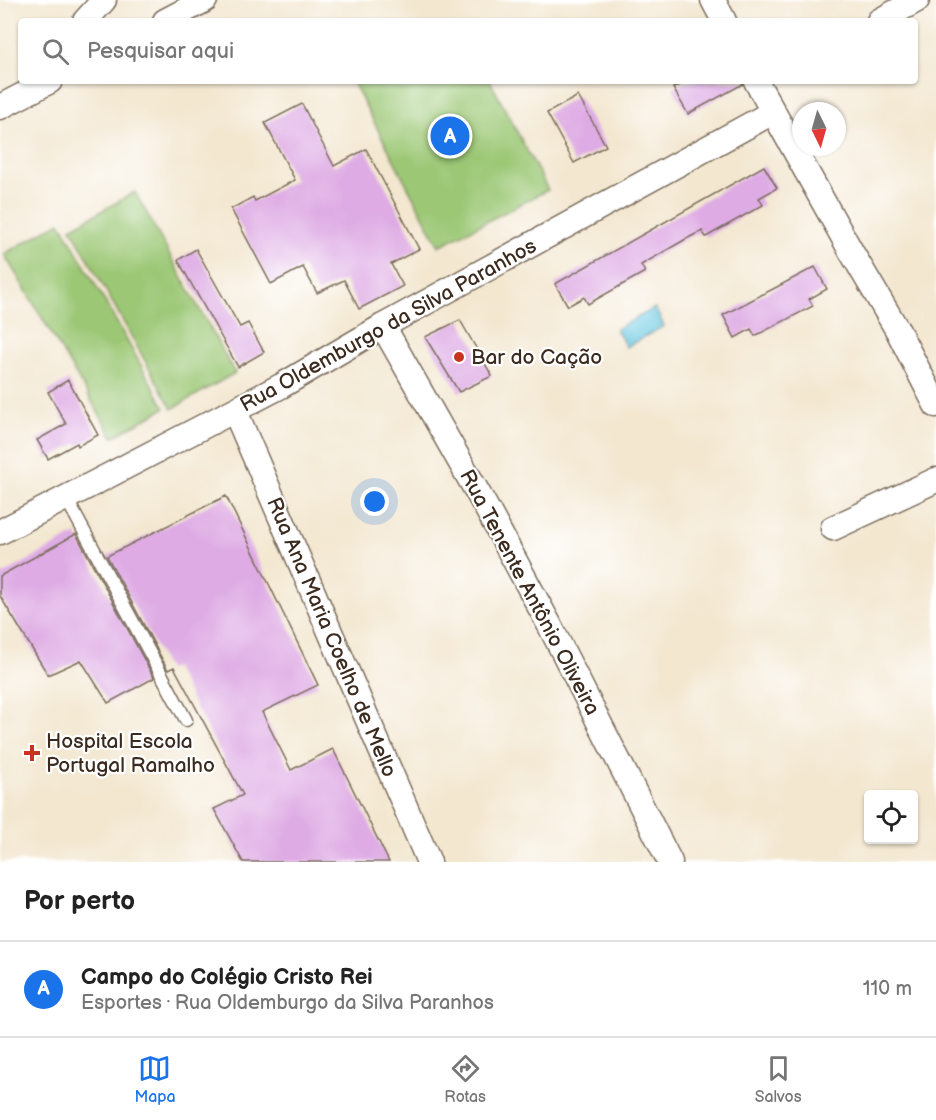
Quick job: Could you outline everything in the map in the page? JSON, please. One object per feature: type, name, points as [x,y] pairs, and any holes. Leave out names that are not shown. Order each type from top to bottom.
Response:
[{"type":"street","points":[[88,18],[104,0]]},
{"type":"street","points":[[171,18],[205,0]]},
{"type":"street","points":[[713,0],[722,18]]},
{"type":"street","points":[[884,18],[917,0]]},
{"type":"street","points":[[6,104],[27,84]]},
{"type":"street","points":[[6,104],[44,84]]},
{"type":"street","points":[[762,84],[773,112],[898,331],[936,405]]},
{"type":"street","name":"Rua Oldemburgo da Silva Paranhos","points":[[0,532],[281,387],[383,326],[773,112]]},
{"type":"street","name":"Rua Tenente Antônio Oliveira","points":[[383,326],[549,624],[670,862]]},
{"type":"street","name":"Rua Ana Maria Coelho de Mello","points":[[235,411],[429,862]]},
{"type":"street","points":[[833,528],[936,480]]},
{"type":"lane","points":[[66,498],[186,720]]},
{"type":"green space","points":[[354,84],[492,84],[548,190],[439,246]]},
{"type":"green space","points":[[135,192],[235,373],[172,409],[71,228]]},
{"type":"green space","points":[[60,222],[165,408],[113,437],[4,254]]},
{"type":"water","points":[[655,308],[664,326],[626,347],[616,329]]},
{"type":"building","points":[[682,84],[743,84],[688,114],[673,88]]},
{"type":"building","points":[[578,96],[606,146],[574,163],[547,113]]},
{"type":"building","points":[[302,104],[334,166],[366,149],[419,249],[391,264],[403,286],[359,309],[344,280],[317,293],[303,267],[271,284],[231,209],[253,197],[255,201],[295,180],[265,123]]},
{"type":"building","points":[[764,166],[777,188],[759,198],[763,205],[706,237],[702,231],[686,239],[641,265],[645,272],[588,304],[584,297],[568,306],[555,284]]},
{"type":"building","points":[[196,249],[240,327],[248,323],[264,352],[238,367],[178,260]]},
{"type":"building","points":[[815,267],[827,289],[809,299],[813,306],[755,336],[751,329],[735,338],[723,315]]},
{"type":"building","name":"Bar do Cação","points":[[460,320],[492,376],[459,392],[425,337]]},
{"type":"building","points":[[68,380],[98,435],[78,446],[77,443],[48,459],[37,440],[66,424],[48,392]]},
{"type":"building","points":[[226,496],[318,685],[262,712],[291,770],[333,749],[389,862],[243,862],[214,809],[243,795],[174,667],[168,670],[107,556]]},
{"type":"building","points":[[76,534],[154,678],[108,703],[81,660],[48,675],[0,596],[0,576]]},
{"type":"place","name":"Campo do Colégio Cristo Rei","points":[[450,136]]},
{"type":"place","name":"Bar do Cação","points":[[459,357]]},
{"type":"place","name":"Hospital Escola Portugal Ramalho","points":[[32,753]]}]
